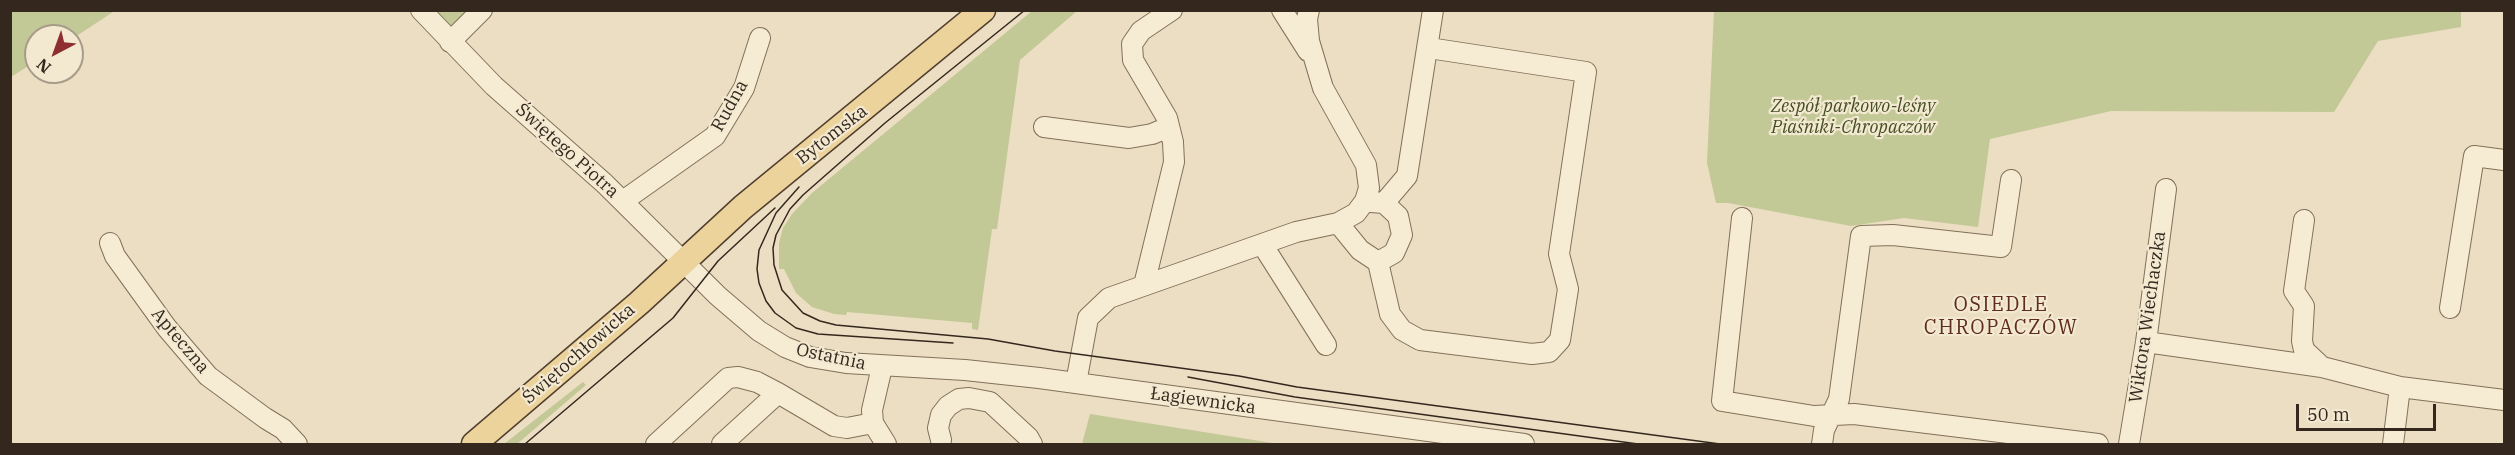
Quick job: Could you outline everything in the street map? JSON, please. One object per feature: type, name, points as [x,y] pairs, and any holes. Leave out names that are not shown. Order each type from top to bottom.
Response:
[{"type":"main road","name":"Bytomska","points":[[682,262],[765,188],[983,10]]},
{"type":"main road","name":"Świętochłowicka","points":[[474,444],[552,379],[682,262]]},
{"type":"street","name":"Świętego Piotra","points":[[421,10],[494,86],[623,201],[682,262]]},
{"type":"street","points":[[450,42],[482,10]]},
{"type":"street","points":[[1144,285],[1174,162],[1173,142],[1167,118],[1133,60],[1132,44],[1141,31],[1173,10]]},
{"type":"street","points":[[1282,10],[1312,59],[1323,88],[1366,165],[1369,188],[1374,202],[1398,216],[1402,235],[1394,253],[1378,262]]},
{"type":"street","points":[[1309,10],[1306,19],[1312,59]]},
{"type":"street","points":[[1076,383],[1088,318],[1109,298],[1262,244],[1321,225],[1338,223],[1374,202],[1407,176],[1429,48],[1433,10]]},
{"type":"street","name":"Rudna","points":[[623,201],[715,136],[744,88],[760,38]]},
{"type":"street","points":[[1338,223],[1360,250],[1378,262],[1390,314],[1402,330],[1420,340],[1532,354],[1549,352],[1560,340],[1568,289],[1559,254],[1586,72],[1429,48]]},
{"type":"street","points":[[1044,127],[1129,138],[1152,134],[1169,127]]},
{"type":"street","points":[[2450,308],[2474,156],[2505,160]]},
{"type":"street","points":[[1822,444],[1824,430],[1839,399],[1861,236],[1893,235],[2001,247],[2011,180]]},
{"type":"street","name":"Wiktora Wiechaczka","points":[[2129,444],[2146,342],[2166,189]]},
{"type":"street","points":[[1742,218],[1722,401],[1814,417],[1854,414],[2098,444]]},
{"type":"street","points":[[2304,219],[2294,291],[2304,306],[2302,341],[2304,350],[2322,367]]},
{"type":"street","name":"Apteczna","points":[[110,243],[115,256],[166,328],[208,376],[283,429],[297,444]]},
{"type":"street","points":[[1262,244],[1326,345]]},
{"type":"street","name":"Ostatnia","points":[[682,262],[738,314],[785,347],[810,357],[882,367],[873,402],[873,423]]},
{"type":"street","points":[[2146,342],[2322,367],[2400,387],[2505,400]]},
{"type":"street","name":"Łagiewnicka","points":[[882,367],[965,370],[1076,383],[1524,444]]},
{"type":"street","points":[[656,444],[728,378],[738,377],[757,382],[834,426],[847,428],[873,423],[886,444]]},
{"type":"street","points":[[2393,444],[2400,387]]},
{"type":"street","points":[[722,444],[778,393]]},
{"type":"street","points":[[941,443],[938,428],[941,415],[948,406],[959,399],[969,398],[990,402],[1028,437],[1032,444]]},
{"type":"green space","points":[[116,10],[84,31],[84,24],[24,24],[24,69],[11,77],[11,11]]},
{"type":"green space","name":"Zespół parkowo-leśny Piaśniki-Chropaczów","points":[[2461,10],[2461,27],[2378,41],[2334,112],[2111,111],[1990,139],[1978,227],[1904,218],[1851,226],[1728,203],[1716,203],[1707,163],[1714,11]]},
{"type":"green space","points":[[421,11],[485,11],[450,42]]},
{"type":"green space","points":[[1032,11],[1077,11],[1020,60],[997,229],[992,229],[978,330],[972,329],[972,323],[847,312],[846,315],[834,314],[812,307],[796,293],[784,269],[779,269],[779,243],[783,228],[792,214],[812,193]]},
{"type":"green space","points":[[583,382],[586,385],[517,444],[504,444]]},
{"type":"green space","points":[[1090,414],[1279,444],[1082,444]]},
{"type":"tram line","points":[[1025,10],[885,123],[790,209],[776,235],[773,248],[774,265],[782,290],[803,313],[836,325],[988,339],[1055,351],[1239,376],[1297,387],[1720,444]]},
{"type":"tram line","points":[[799,187],[776,213],[759,250],[757,269],[759,283],[766,301],[775,313],[796,328],[818,334],[953,343]]},
{"type":"tram line","points":[[525,444],[673,318],[718,261],[775,208]]},
{"type":"tram line","points":[[1188,377],[1295,397],[1638,444]]},
{"type":"district","name":"OSIEDLE CHROPACZÓW","points":[[2001,316]]}]
